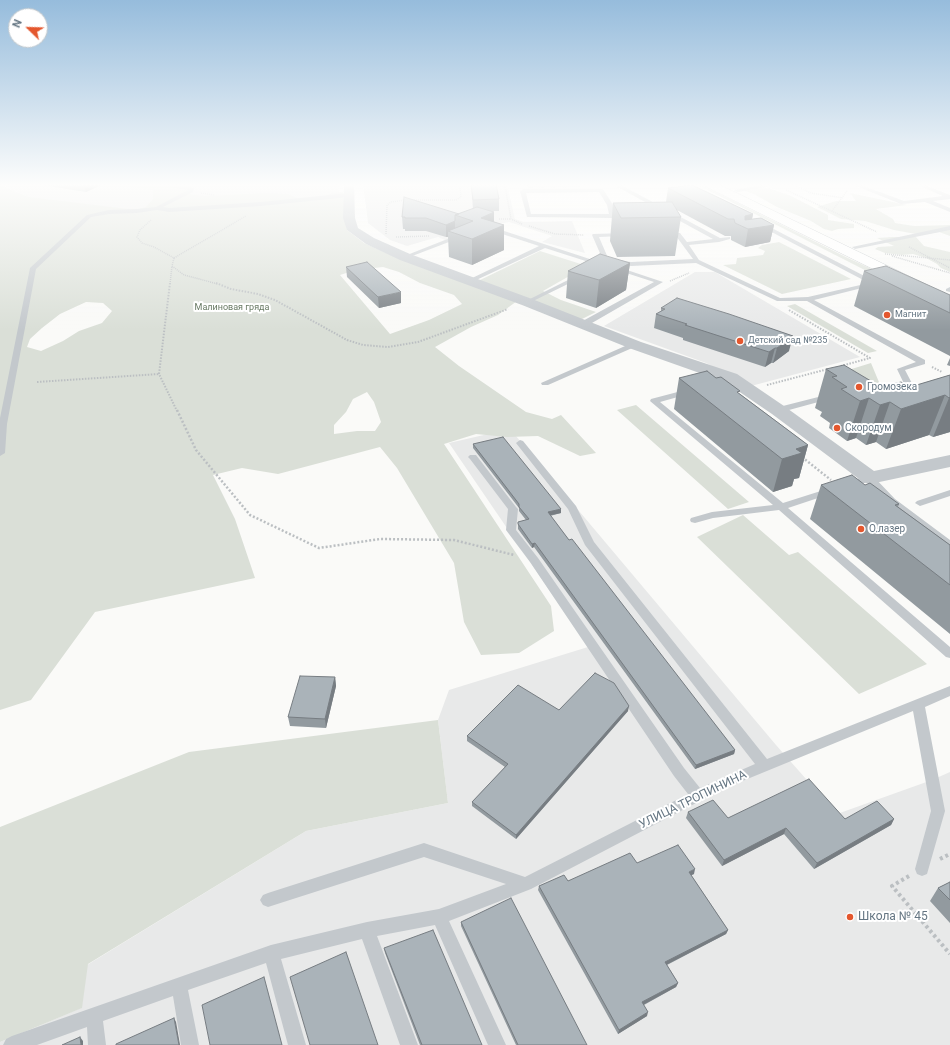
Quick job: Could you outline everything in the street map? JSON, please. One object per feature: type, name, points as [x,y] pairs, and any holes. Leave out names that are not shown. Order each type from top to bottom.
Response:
[{"type":"main road","points":[[816,233],[949,293]]},
{"type":"main road","points":[[826,233],[949,293]]},
{"type":"street","points":[[357,233],[370,241],[405,258],[527,302],[635,345],[731,378],[778,410],[870,478],[950,461]]},
{"type":"lane","points":[[0,453],[2,424],[33,268],[71,233]]},
{"type":"lane","points":[[405,258],[467,233]]},
{"type":"lane","points":[[504,233],[660,282]]},
{"type":"lane","points":[[706,233],[719,240]]},
{"type":"lane","points":[[635,234],[595,235],[605,259],[631,264],[697,262],[779,300],[808,299],[877,285],[777,233]]},
{"type":"lane","points":[[855,247],[926,233]]},
{"type":"lane","points":[[656,234],[678,234],[697,262]]},
{"type":"lane","points":[[685,244],[728,238]]},
{"type":"lane","points":[[470,281],[544,246]]},
{"type":"lane","points":[[631,264],[632,273]]},
{"type":"lane","points":[[527,302],[572,280]]},
{"type":"lane","points":[[582,325],[660,282]]},
{"type":"lane","points":[[808,299],[922,362],[901,369],[913,393],[898,397]]},
{"type":"lane","points":[[545,383],[635,345]]},
{"type":"lane","points":[[716,382],[731,378]]},
{"type":"lane","points":[[702,387],[654,401],[781,507],[950,654]]},
{"type":"lane","points":[[778,410],[830,396],[836,400]]},
{"type":"lane","points":[[520,443],[573,508],[589,543],[765,766]]},
{"type":"lane","points":[[473,457],[513,509],[511,530],[534,560],[679,772],[698,796]]},
{"type":"lane","points":[[695,520],[712,515],[781,507],[870,478],[892,501],[950,545]]},
{"type":"lane","points":[[920,503],[950,493]]},
{"type":"lane","name":"УЛИЦА ТРОПИНИНА","points":[[12,1045],[271,953],[367,930],[439,917],[526,884],[718,785],[950,691]]},
{"type":"lane","points":[[918,704],[938,812],[922,869]]},
{"type":"lane","points":[[268,900],[424,850],[526,884]]},
{"type":"lane","points":[[439,917],[497,1045]]},
{"type":"lane","points":[[367,930],[409,1045]]},
{"type":"lane","points":[[271,953],[297,1045]]},
{"type":"lane","points":[[178,985],[190,1045]]},
{"type":"lane","points":[[94,1016],[97,1045]]},
{"type":"path","points":[[139,233],[137,237],[142,244],[154,247],[174,258]]},
{"type":"path","points":[[217,233],[174,258],[159,374],[196,450],[250,515],[319,548],[380,538],[454,540],[534,560]]},
{"type":"path","points":[[547,233],[595,235]]},
{"type":"path","points":[[880,233],[950,268]]},
{"type":"path","points":[[395,237],[404,238],[432,236]]},
{"type":"path","points":[[950,260],[884,254],[950,273]]},
{"type":"path","points":[[172,266],[184,275],[216,283],[231,289],[258,294],[275,300],[347,340],[363,345],[388,347],[418,342],[527,302]]},
{"type":"path","points":[[660,282],[677,279],[692,272],[717,271]]},
{"type":"path","points":[[786,308],[870,358],[840,366]]},
{"type":"path","points":[[764,386],[832,368]]},
{"type":"path","points":[[37,382],[159,374]]},
{"type":"path","points":[[796,453],[840,487]]},
{"type":"path","points":[[950,854],[892,886],[950,954]]},
{"type":"shaded area","points":[[381,233],[463,233],[445,240],[438,237],[407,246],[390,240]]},
{"type":"shaded area","points":[[542,233],[577,233],[585,253],[542,242],[552,236]]},
{"type":"shaded area","name":"Детский сад №235","points":[[695,272],[715,272],[860,357],[751,386],[706,363],[604,326]]},
{"type":"shaded area","points":[[510,429],[776,745],[837,814],[932,780],[950,772],[950,1045],[0,1045],[0,1042],[81,1008],[87,965],[306,831],[448,803],[438,720],[449,690],[588,647],[449,443]]},
{"type":"green space","name":"Малиновая гряда","points":[[0,233],[351,233],[364,243],[397,258],[517,301],[498,315],[471,327],[435,347],[459,366],[526,412],[552,419],[561,415],[596,453],[580,456],[538,436],[507,437],[476,434],[444,444],[551,606],[554,631],[519,653],[481,655],[464,622],[454,563],[397,468],[380,447],[278,474],[242,468],[213,475],[235,519],[255,578],[95,612],[31,700],[0,710]],"holes":[[[383,267],[399,272],[420,283],[454,295],[462,304],[429,320],[390,334],[340,275],[356,270]],[[86,302],[103,303],[112,311],[102,323],[79,331],[63,341],[41,351],[27,347],[30,339],[60,314]],[[367,392],[374,402],[381,422],[375,431],[357,431],[334,434],[334,425],[346,412],[353,399]]]},
{"type":"green space","points":[[792,233],[798,233],[917,290],[902,289]]},
{"type":"green space","points":[[909,233],[934,233],[921,235]]},
{"type":"green space","points":[[941,233],[950,233],[950,236]]},
{"type":"green space","points":[[916,237],[924,246],[950,252],[950,272],[926,258],[913,254],[902,255],[885,253],[875,249],[878,247],[894,246],[877,238]]},
{"type":"green space","points":[[779,242],[851,279],[782,294],[723,265],[736,264],[737,258],[763,255],[765,251],[758,248],[762,245]]},
{"type":"green space","points":[[540,251],[587,266],[543,291],[561,300],[596,312],[580,320],[478,281]]},
{"type":"green space","points":[[795,304],[877,351],[868,353],[787,306]]},
{"type":"green space","points":[[871,363],[881,387],[861,395],[829,376]]},
{"type":"green space","points":[[636,405],[749,502],[728,509],[617,410]]},
{"type":"green space","points":[[743,515],[789,555],[798,552],[927,664],[859,694],[697,537]]},
{"type":"green space","points":[[438,720],[448,803],[306,831],[88,964],[82,1008],[0,1042],[0,827],[189,752]]},
{"type":"building","points":[[453,233],[486,233],[472,239]]},
{"type":"building","points":[[600,254],[630,263],[599,280],[568,271]]},
{"type":"building","points":[[367,262],[401,292],[378,297],[346,267]]},
{"type":"building","points":[[886,266],[950,295],[950,313],[864,271]]},
{"type":"building","points":[[677,298],[793,336],[769,352],[656,314],[665,309],[661,308]]},
{"type":"building","points":[[844,365],[881,387],[901,382],[910,387],[950,375],[950,397],[949,398],[945,395],[901,409],[890,402],[880,405],[869,398],[860,401],[841,389],[847,387],[832,377],[837,376],[826,369]]},
{"type":"building","points":[[707,371],[716,378],[721,377],[740,391],[737,392],[808,445],[796,449],[802,453],[782,459],[679,378]]},
{"type":"building","points":[[503,437],[561,509],[548,512],[569,540],[572,539],[735,750],[696,765],[535,543],[532,544],[518,524],[518,522],[529,519],[473,444]]},
{"type":"building","points":[[852,475],[865,485],[870,483],[899,504],[895,505],[950,545],[950,585],[821,485]]},
{"type":"building","points":[[595,673],[614,683],[629,706],[516,835],[472,802],[508,764],[467,736],[518,685],[559,710]]},
{"type":"building","points":[[300,676],[335,677],[325,719],[288,717]]},
{"type":"building","points":[[809,779],[845,819],[877,801],[894,819],[817,863],[786,828],[724,860],[688,812],[713,800],[728,818]]},
{"type":"building","points":[[678,845],[695,869],[689,872],[728,930],[665,962],[678,983],[642,1002],[648,1012],[619,1030],[539,886],[564,875],[568,881],[630,853],[637,863]]},
{"type":"building","points":[[950,882],[950,900],[938,888]]},
{"type":"building","points":[[511,898],[587,1045],[518,1045],[461,922]]},
{"type":"building","points":[[433,930],[482,1045],[422,1045],[384,948]]},
{"type":"building","points":[[346,952],[378,1045],[310,1045],[290,977]]},
{"type":"building","points":[[264,977],[282,1045],[210,1045],[202,1005]]},
{"type":"building","points":[[174,1018],[179,1045],[116,1045],[116,1044]]},
{"type":"building","points":[[80,1037],[81,1045],[62,1045]]},
{"type":"place","name":"Магнит","points":[[887,315]]},
{"type":"place","name":"Детский сад №235","points":[[740,341]]},
{"type":"place","name":"Громозека","points":[[859,387]]},
{"type":"place","name":"Скородум","points":[[837,428]]},
{"type":"place","name":"О.лазер","points":[[861,529]]},
{"type":"place","name":"Школа № 45","points":[[850,917]]}]
